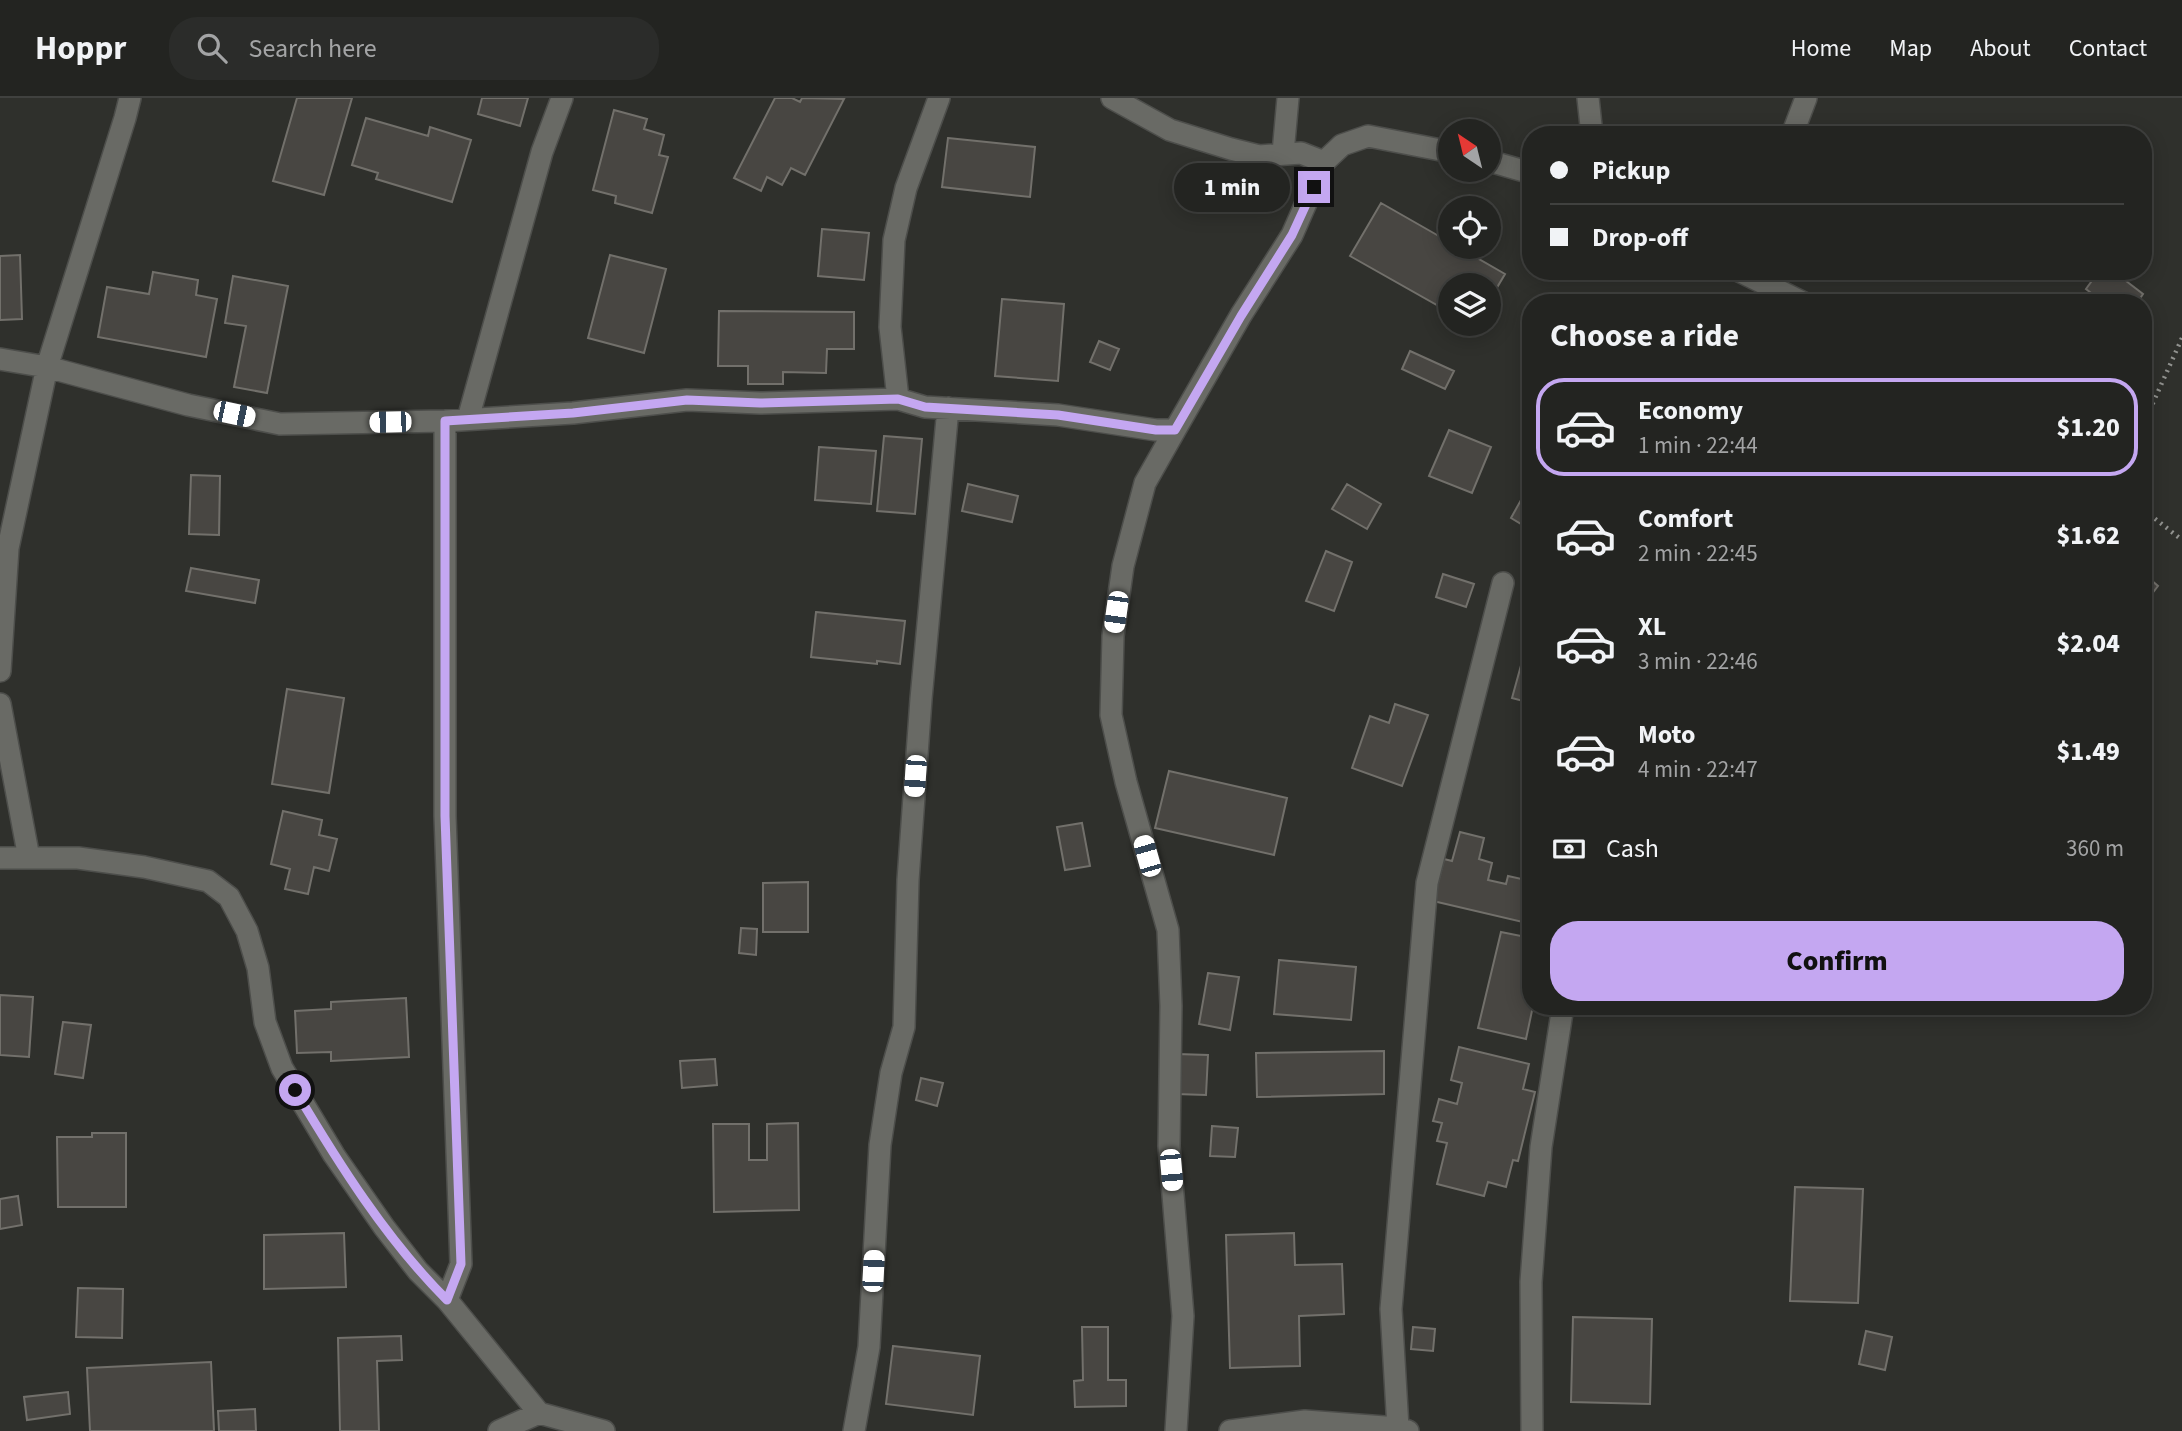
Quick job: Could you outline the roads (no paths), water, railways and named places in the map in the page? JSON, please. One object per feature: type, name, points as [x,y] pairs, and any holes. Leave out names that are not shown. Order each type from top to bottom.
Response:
[{"type":"street","points":[[0,671],[8,548],[47,367],[130,98]]},
{"type":"street","points":[[468,419],[542,152],[562,98]]},
{"type":"street","points":[[898,399],[890,327],[894,240],[906,188],[940,98]]},
{"type":"street","points":[[1112,98],[1170,130],[1231,149],[1259,156],[1301,153],[1324,162]]},
{"type":"street","points":[[1283,153],[1288,98]]},
{"type":"street","points":[[1588,98],[1591,126]]},
{"type":"street","points":[[1795,126],[1806,98]]},
{"type":"street","points":[[1176,1431],[1183,1316],[1169,1146],[1171,1006],[1168,930],[1126,782],[1111,715],[1113,636],[1123,566],[1145,483],[1241,316],[1292,235],[1324,162],[1342,145],[1368,136],[1438,149]]},
{"type":"street","points":[[1502,165],[1522,170]]},
{"type":"street","points":[[1757,280],[1786,294]]},
{"type":"street","points":[[0,359],[47,367],[188,405],[280,424],[445,421],[573,413],[687,400],[760,403],[898,399],[925,407],[1058,415],[1156,430],[1175,430]]},
{"type":"street","points":[[855,1431],[869,1347],[880,1145],[891,1073],[904,1027],[909,866],[921,699],[948,408]]},
{"type":"street","points":[[445,421],[445,816],[461,1264],[447,1300]]},
{"type":"street","points":[[1230,1431],[1305,1421],[1403,1430],[1391,1309],[1427,884],[1503,583]]},
{"type":"street","points":[[0,704],[29,858]]},
{"type":"street","points":[[0,858],[78,858],[145,867],[208,881],[229,897],[247,931],[258,968],[265,1022],[282,1068],[334,1156],[418,1271],[447,1300],[539,1413],[604,1431]]},
{"type":"street","points":[[1532,1431],[1532,1269],[1541,1147],[1561,1015]]},
{"type":"street","points":[[499,1431],[539,1413]]}]
